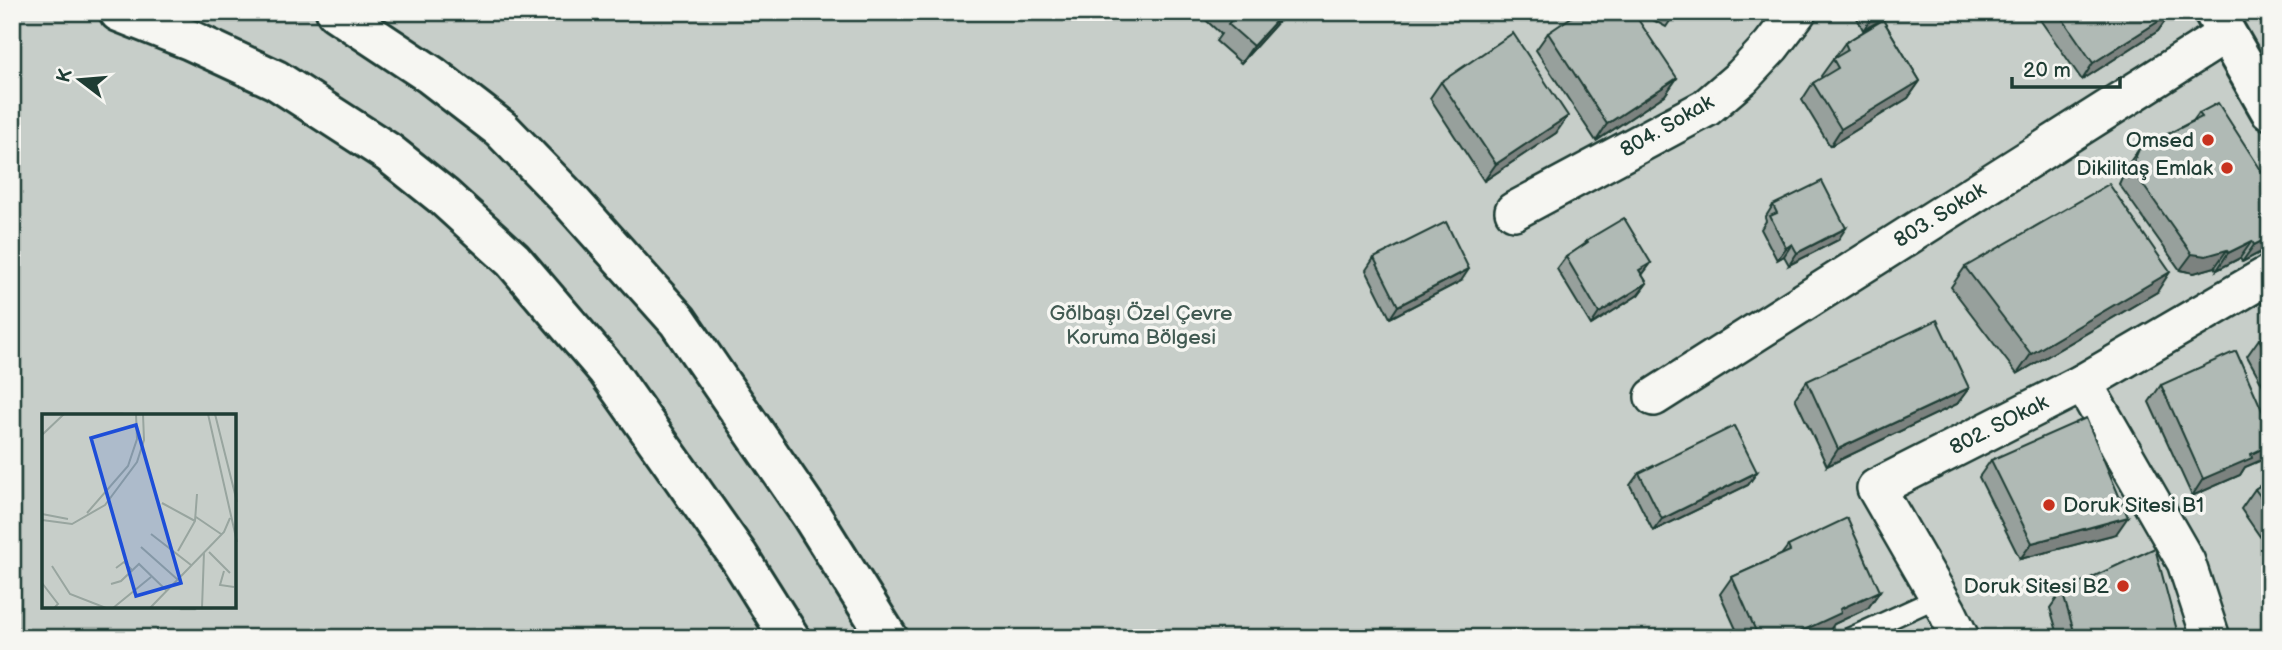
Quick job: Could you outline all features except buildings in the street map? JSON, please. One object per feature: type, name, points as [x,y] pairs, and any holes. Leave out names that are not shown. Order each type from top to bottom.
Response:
[{"type":"highway","points":[[119,12],[190,40],[276,80],[389,153],[444,197],[513,260],[607,370],[739,557],[790,638]]},
{"type":"highway","points":[[336,12],[431,75],[501,129],[678,321],[811,515],[888,638]]},
{"type":"highway","points":[[2220,23],[2270,110]]},
{"type":"street","name":"804. Sokak","points":[[1514,211],[1706,108],[1757,61],[1797,12]]},
{"type":"street","name":"803. Sokak","points":[[1654,397],[2220,23]]},
{"type":"street","name":"802. SOkak","points":[[1960,638],[1876,488],[2083,383],[2270,274]]},
{"type":"street","points":[[2083,383],[2186,562],[2211,638]]},
{"type":"lane","points":[[1849,638],[1939,597]]},
{"type":"green space","name":"Gölbaşı Özel Çevre Koruma Bölgesi","points":[[12,12],[2270,12],[2270,638],[12,638]]},
{"type":"place","name":"Omsed","points":[[2208,140]]},
{"type":"place","name":"Dikilitaş Emlak","points":[[2227,168]]},
{"type":"place","name":"Doruk Sitesi B1","points":[[2049,505]]},
{"type":"place","name":"Doruk Sitesi B2","points":[[2123,586]]}]
